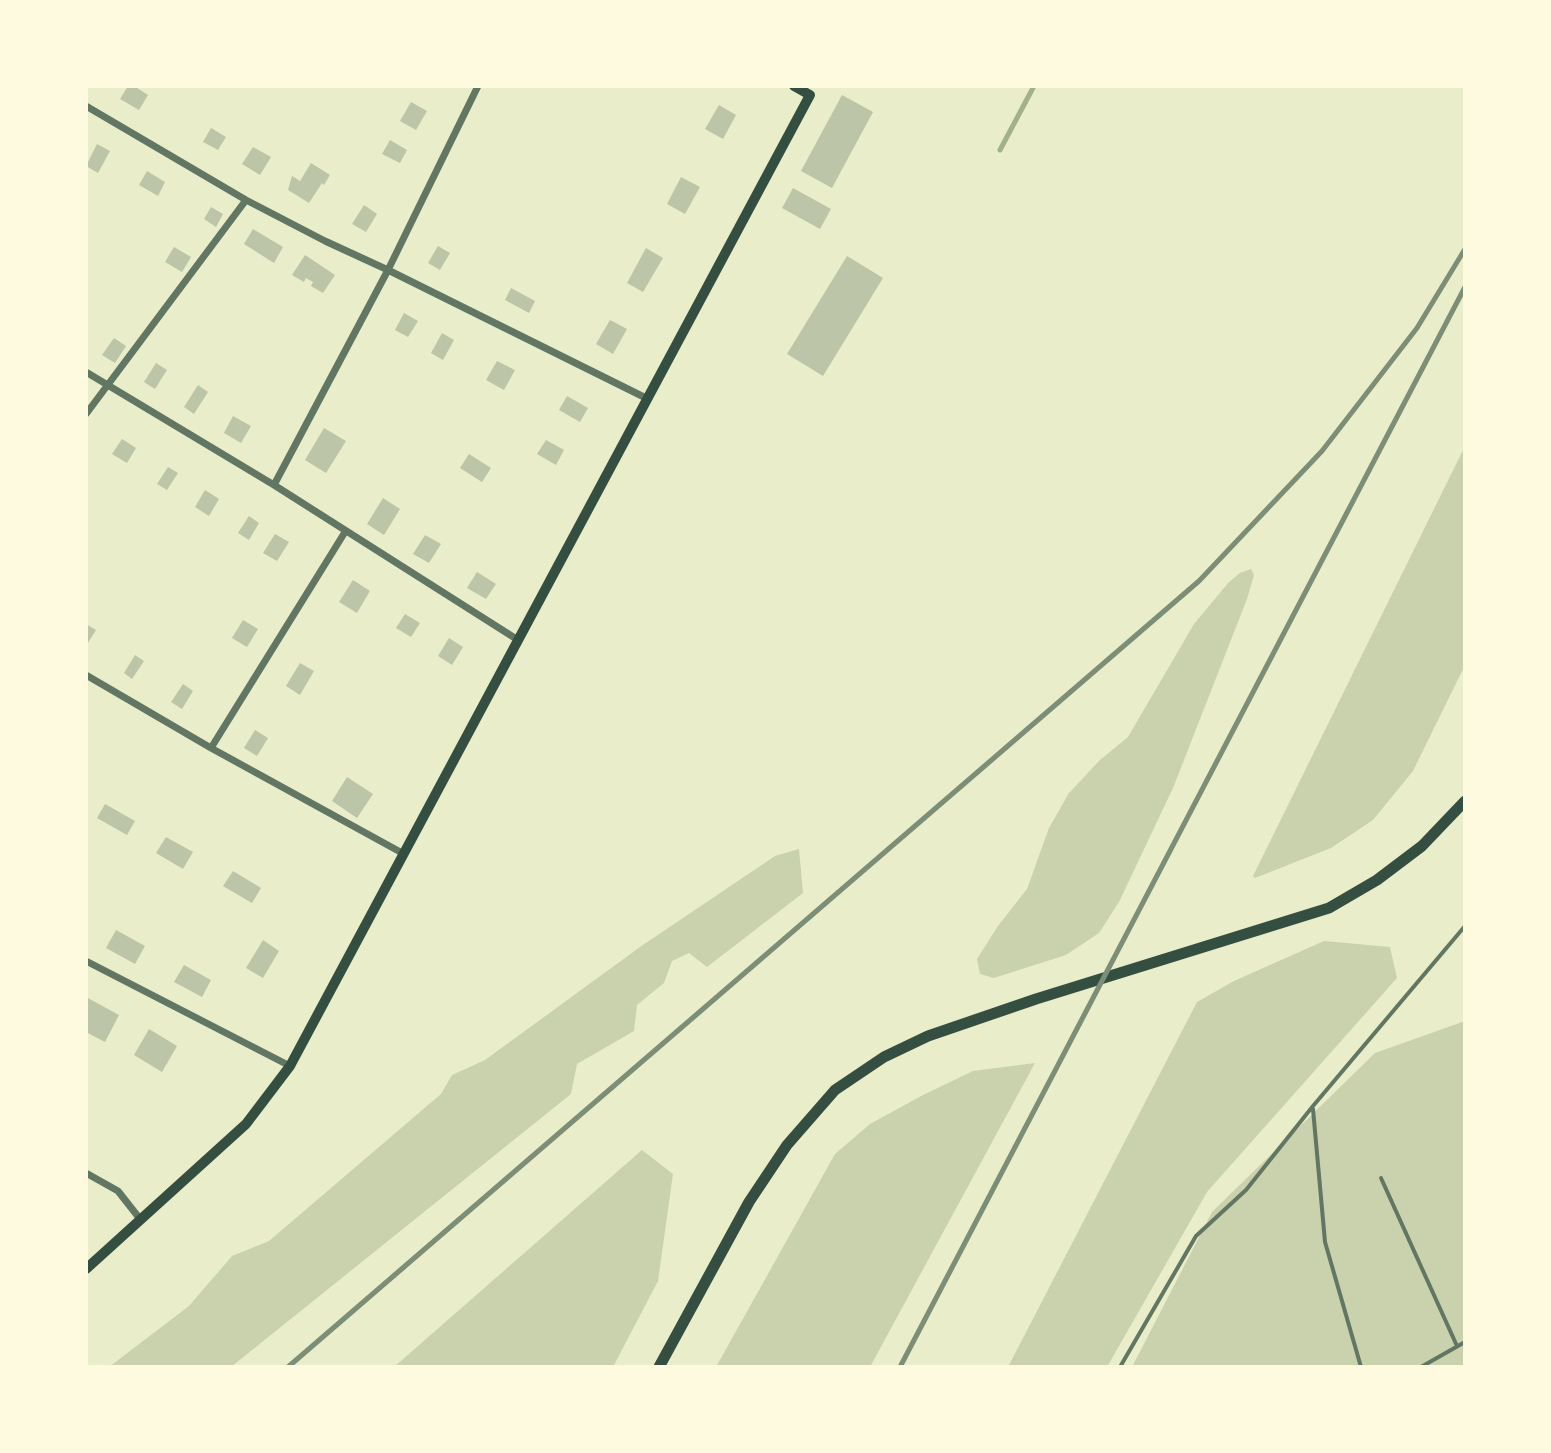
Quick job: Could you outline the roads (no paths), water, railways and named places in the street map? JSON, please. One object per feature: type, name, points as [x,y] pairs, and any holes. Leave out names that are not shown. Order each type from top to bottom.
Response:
[{"type":"main road","points":[[86,1269],[246,1124],[290,1066],[813,91],[794,86]]},
{"type":"main road","points":[[659,1367],[749,1202],[787,1145],[835,1090],[884,1057],[928,1036],[1036,999],[1329,908],[1377,880],[1411,854],[1465,801]]},
{"type":"street","points":[[274,485],[388,270],[478,86]]},
{"type":"street","points":[[86,106],[246,200],[648,399]]},
{"type":"street","points":[[86,414],[246,200]]},
{"type":"street","points":[[86,372],[274,485],[518,640]]},
{"type":"street","points":[[211,748],[345,532]]},
{"type":"street","points":[[86,675],[404,854]]},
{"type":"street","points":[[86,961],[290,1066]]},
{"type":"street","points":[[86,1173],[118,1191],[140,1219]]},
{"type":"lane","points":[[1120,1367],[1196,1236],[1246,1190],[1465,926]]},
{"type":"lane","points":[[1313,1106],[1325,1242],[1361,1367]]},
{"type":"lane","points":[[1381,1178],[1457,1346]]},
{"type":"lane","points":[[1421,1367],[1465,1342]]},
{"type":"waterway","points":[[1000,150],[1034,86]]},
{"type":"railway","points":[[288,1367],[1199,581],[1322,451],[1417,328],[1465,249]]},
{"type":"railway","points":[[900,1367],[1465,287]]}]
